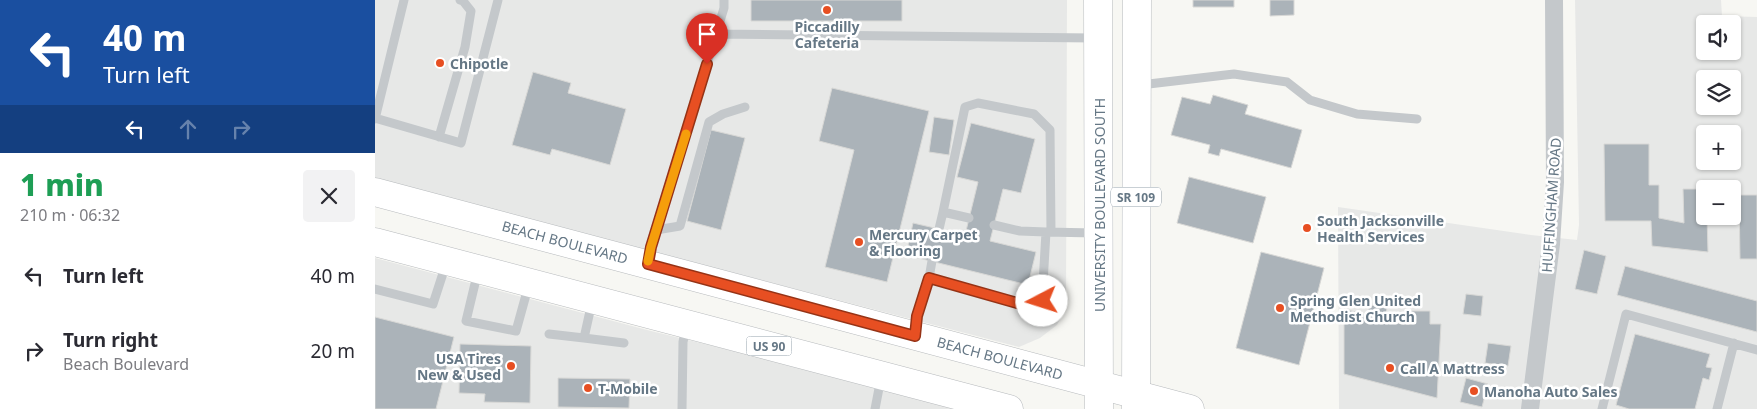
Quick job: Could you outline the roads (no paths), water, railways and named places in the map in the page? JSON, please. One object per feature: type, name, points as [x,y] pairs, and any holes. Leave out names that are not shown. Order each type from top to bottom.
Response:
[{"type":"main road","name":"UNIVERSITY BOULEVARD SOUTH","points":[[1098,0],[1099,397]]},
{"type":"main road","name":"SR 109","points":[[1136,402],[1137,0]]},
{"type":"main road","name":"BEACH BOULEVARD","points":[[375,192],[915,336],[1099,397],[1190,409]]},
{"type":"main road","name":"US 90","points":[[375,242],[1009,409]]},
{"type":"street","name":"HUFFINGHAM ROAD","points":[[1530,409],[1551,244],[1555,182],[1554,0]]},
{"type":"lane","points":[[404,0],[375,118],[461,144],[499,0]]},
{"type":"lane","points":[[439,137],[465,47],[471,11],[460,0]]},
{"type":"lane","points":[[648,264],[656,230],[717,34],[724,8],[724,0]]},
{"type":"lane","points":[[717,34],[1098,38]]},
{"type":"lane","points":[[1136,86],[1234,74],[1287,82],[1310,100],[1357,114],[1417,119]]},
{"type":"lane","points":[[929,278],[1024,305],[1042,301],[1049,232],[1050,130],[1034,114],[978,103],[965,108],[939,229]]},
{"type":"lane","points":[[656,230],[680,226],[709,122],[723,114],[745,107]]},
{"type":"lane","points":[[943,212],[969,218]]},
{"type":"lane","points":[[993,225],[1020,231],[1099,233]]},
{"type":"lane","points":[[375,289],[433,304],[447,261]]},
{"type":"lane","points":[[915,336],[917,316],[929,278],[932,261]]},
{"type":"lane","points":[[478,269],[466,321],[516,330],[529,282]]},
{"type":"lane","points":[[584,338],[592,299]]},
{"type":"lane","points":[[1602,409],[1626,314],[1757,350]]},
{"type":"lane","points":[[682,409],[683,342],[687,325]]},
{"type":"lane","points":[[549,334],[624,343]]},
{"type":"lane","points":[[1717,409],[1734,343]]},
{"type":"lane","points":[[875,409],[881,376]]},
{"type":"place","name":"Piccadilly Cafeteria","points":[[827,10]]},
{"type":"place","name":"Chipotle","points":[[440,63]]},
{"type":"place","name":"South Jacksonville Health Services","points":[[1307,228]]},
{"type":"place","name":"Mercury Carpet & Flooring","points":[[859,242]]},
{"type":"place","name":"Spring Glen United Methodist Church","points":[[1280,308]]},
{"type":"place","name":"USA Tires New & Used","points":[[511,366]]},
{"type":"place","name":"Call A Mattress","points":[[1390,368]]},
{"type":"place","name":"T-Mobile","points":[[588,388]]},
{"type":"place","name":"Manoha Auto Sales","points":[[1474,391]]}]
